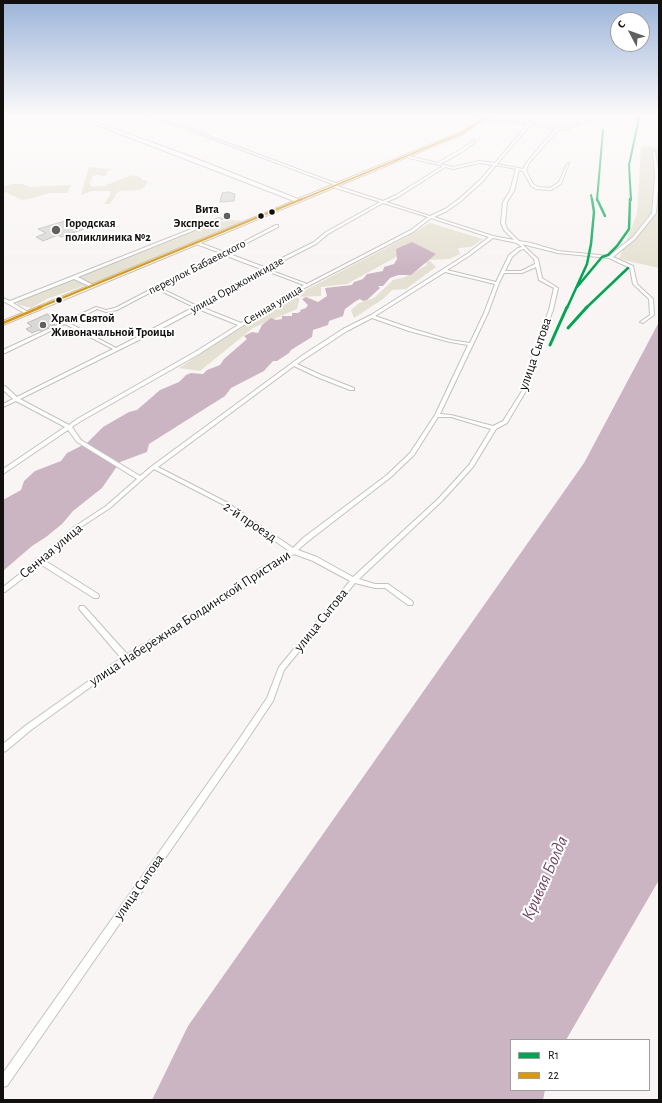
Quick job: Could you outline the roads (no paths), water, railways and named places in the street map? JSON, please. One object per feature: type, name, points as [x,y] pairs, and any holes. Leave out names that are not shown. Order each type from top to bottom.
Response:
[{"type":"main road","points":[[209,165],[299,201]]},
{"type":"main road","points":[[3,323],[384,165]]},
{"type":"street","points":[[282,165],[382,202],[492,237],[530,244],[558,252],[610,258],[632,267],[634,284],[651,299],[652,315],[642,322]]},
{"type":"street","points":[[444,166],[453,168],[464,165]]},
{"type":"street","name":"Сенная улица","points":[[3,472],[69,427],[197,353],[239,324],[286,296],[412,231],[431,217],[446,210],[460,200],[482,180],[494,165]]},
{"type":"street","points":[[501,165],[521,170],[532,185],[537,188],[554,189],[560,183],[567,165]]},
{"type":"street","points":[[521,170],[526,165]]},
{"type":"street","points":[[610,258],[634,238],[654,213],[657,176],[656,165]]},
{"type":"street","name":"улица Орджоникидзе","points":[[3,406],[197,307],[315,243],[327,233],[382,202],[397,196],[444,166]]},
{"type":"street","name":"улица Сытова","points":[[3,1082],[248,732],[270,699],[281,668],[354,580],[440,500],[471,466],[494,428],[505,422],[524,391],[533,358],[551,310],[556,288],[540,279],[536,259],[505,229],[503,223],[505,202],[512,191],[521,170]]},
{"type":"street","points":[[10,303],[220,218]]},
{"type":"street","name":"переулок Бабаевского","points":[[66,323],[97,308],[106,311],[116,309],[277,226]]},
{"type":"street","name":"Сенная улица","points":[[3,590],[29,570],[76,528],[108,507],[154,467],[294,364],[345,330],[372,316],[468,255],[492,237]]},
{"type":"street","points":[[197,243],[306,285]]},
{"type":"street","name":"улица Набережная Болдинской Пристани","points":[[3,749],[28,728],[126,658],[236,591],[259,572],[293,551],[305,540],[378,485],[412,454],[438,415],[470,344],[486,313],[497,283],[504,272],[510,256],[519,249],[524,248]]},
{"type":"street","points":[[504,272],[522,272],[537,265]]},
{"type":"street","points":[[443,270],[497,283]]},
{"type":"street","points":[[74,277],[92,286]]},
{"type":"street","points":[[157,288],[197,307],[239,324]]},
{"type":"street","points":[[3,299],[27,314]]},
{"type":"street","points":[[372,316],[411,330],[450,341],[470,344]]},
{"type":"street","points":[[3,352],[66,323],[115,349]]},
{"type":"street","points":[[294,364],[319,376],[352,388]]},
{"type":"street","points":[[3,387],[16,399],[69,427],[79,441],[141,478]]},
{"type":"street","points":[[438,415],[451,416],[494,428]]},
{"type":"street","name":"2-й проезд","points":[[154,467],[226,504],[293,551],[315,559],[354,580],[375,586],[386,586],[410,603]]},
{"type":"street","points":[[39,560],[96,596]]},
{"type":"street","points":[[82,608],[126,658]]},
{"type":"water","points":[[412,242],[436,254],[411,275],[398,275],[390,278],[383,286],[378,286],[380,288],[367,300],[363,301],[360,299],[356,301],[345,309],[343,316],[329,321],[328,325],[313,330],[312,337],[277,361],[273,361],[264,371],[231,388],[225,396],[149,444],[147,452],[120,462],[102,488],[73,511],[62,524],[32,546],[3,571],[3,500],[21,490],[24,481],[35,471],[61,461],[67,453],[87,443],[103,427],[129,412],[137,410],[160,390],[179,382],[186,375],[191,373],[203,374],[207,370],[220,365],[224,359],[247,339],[244,336],[252,332],[258,333],[262,325],[271,318],[276,320],[282,319],[282,316],[292,316],[292,313],[298,313],[301,311],[300,310],[306,308],[308,305],[302,299],[306,297],[318,302],[327,296],[325,288],[352,285],[354,282],[363,279],[367,274],[383,271],[384,267],[394,264],[397,259],[396,249]]},
{"type":"water","name":"Кривая Болда","points":[[659,322],[659,880],[567,1039],[510,1039],[510,1091],[545,1091],[543,1100],[152,1100],[188,1026],[584,463]]},
{"type":"place","name":"Вита Экспресс","points":[[227,216]]},
{"type":"place","name":"Городская поликлиника №2","points":[[56,230]]},
{"type":"place","name":"Храм Святой Живоначальной Троицы","points":[[43,325]]}]
